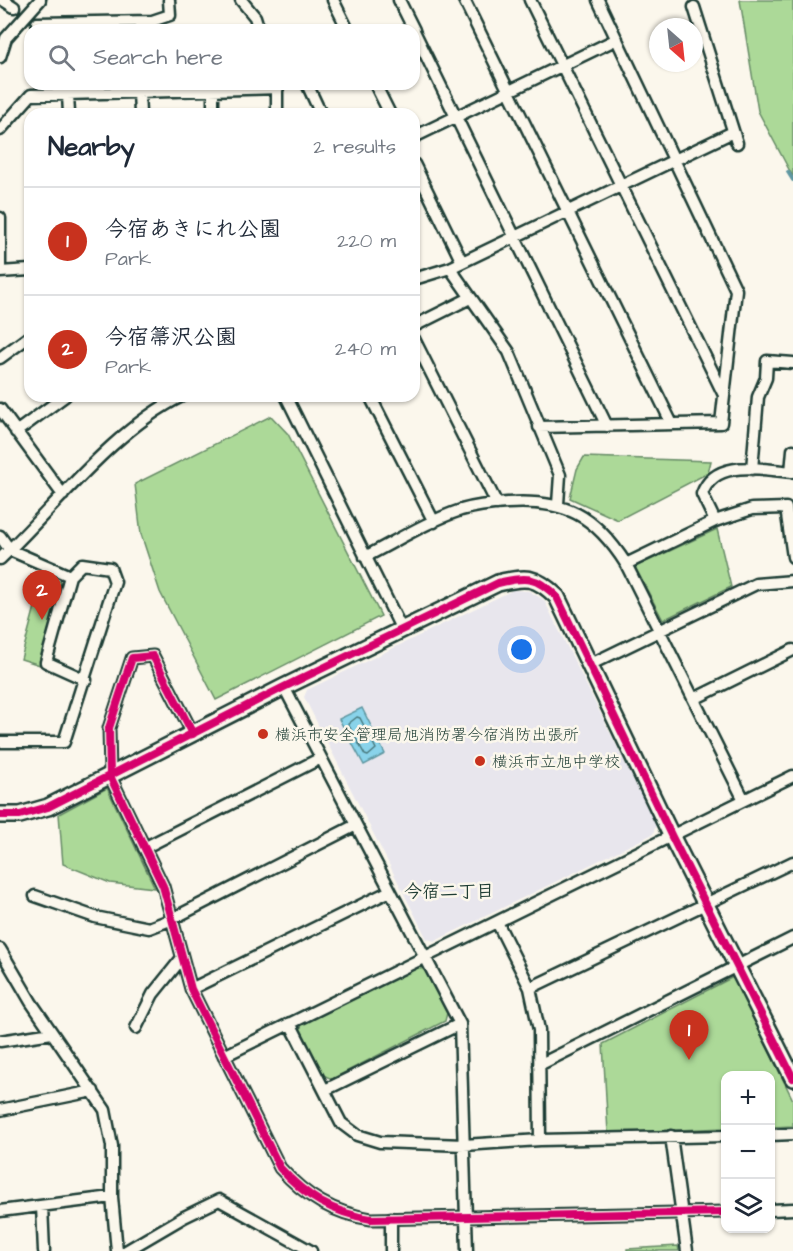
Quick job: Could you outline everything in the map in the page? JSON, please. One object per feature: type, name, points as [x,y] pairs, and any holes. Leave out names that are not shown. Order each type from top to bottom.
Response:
[{"type":"street","points":[[3,0],[24,17],[152,21],[170,15],[169,0]]},
{"type":"street","points":[[0,57],[3,36],[40,0]]},
{"type":"street","points":[[241,0],[255,17],[257,24]]},
{"type":"street","points":[[333,0],[345,24]]},
{"type":"street","points":[[399,0],[411,24]]},
{"type":"street","points":[[464,0],[672,424]]},
{"type":"street","points":[[530,0],[724,394]]},
{"type":"street","points":[[539,427],[721,423],[736,290],[598,0]]},
{"type":"street","points":[[694,7],[737,143]]},
{"type":"street","points":[[420,134],[617,39]]},
{"type":"street","points":[[420,42],[607,426]]},
{"type":"street","points":[[0,130],[31,95],[226,90]]},
{"type":"street","points":[[277,108],[278,90]]},
{"type":"street","points":[[309,90],[318,108]]},
{"type":"street","points":[[378,90],[387,108]]},
{"type":"street","points":[[139,91],[140,108]]},
{"type":"street","points":[[213,91],[213,108]]},
{"type":"street","points":[[68,94],[69,108]]},
{"type":"street","points":[[420,277],[450,268],[733,132]]},
{"type":"street","points":[[420,176],[462,262]]},
{"type":"street","points":[[0,218],[0,272],[24,270]]},
{"type":"street","points":[[450,268],[509,352],[560,475],[558,504]]},
{"type":"street","points":[[420,323],[470,298]]},
{"type":"street","points":[[0,358],[24,340]]},
{"type":"street","points":[[420,351],[496,504]]},
{"type":"street","points":[[752,469],[758,397],[766,378],[767,361],[793,363]]},
{"type":"street","points":[[16,432],[57,402]]},
{"type":"street","points":[[0,559],[119,440],[169,402]]},
{"type":"street","points":[[289,402],[402,630]]},
{"type":"street","points":[[373,402],[434,522]]},
{"type":"street","points":[[0,409],[63,495]]},
{"type":"street","points":[[714,521],[702,494],[705,487],[716,476],[733,468],[792,472],[793,450]]},
{"type":"street","points":[[365,557],[462,510],[496,504],[526,502],[558,504],[590,521],[612,543],[626,564],[661,629],[743,798]]},
{"type":"street","points":[[626,564],[714,521],[752,508],[786,508],[793,557]]},
{"type":"street","points":[[0,536],[10,550],[70,576]]},
{"type":"street","points":[[0,742],[64,742],[86,680],[115,582],[110,568],[82,564],[70,576],[46,663],[86,680]]},
{"type":"street","points":[[0,815],[20,815],[48,807],[284,687],[498,583],[520,578],[541,581],[557,597],[672,837],[737,965],[788,1056],[793,1078]]},
{"type":"street","points":[[588,664],[756,584],[793,581]]},
{"type":"street","points":[[694,699],[793,650]]},
{"type":"street","points":[[193,734],[153,656],[132,658],[109,728],[110,776],[163,886],[170,920],[191,989],[280,1168],[294,1184],[326,1207],[347,1216],[371,1219],[721,1212]]},
{"type":"street","points":[[284,687],[460,1024],[467,1251]]},
{"type":"street","points":[[144,848],[321,759]]},
{"type":"street","points":[[224,1056],[672,837],[743,798],[793,776]]},
{"type":"street","points":[[35,896],[95,917],[149,928],[170,920],[356,825]]},
{"type":"street","points":[[530,988],[793,862]]},
{"type":"street","points":[[191,989],[390,891]]},
{"type":"street","points":[[497,922],[530,988],[539,1030],[540,1140]]},
{"type":"street","points":[[539,1065],[793,938]]},
{"type":"street","points":[[0,949],[52,1034],[105,1110],[112,1146],[112,1197],[117,1251]]},
{"type":"street","points":[[136,1028],[153,994],[182,958]]},
{"type":"street","points":[[290,1023],[341,1123],[357,1135],[380,1142],[464,1145],[540,1140],[721,1136]]},
{"type":"street","points":[[325,1090],[460,1024]]},
{"type":"street","points":[[0,1041],[52,1034]]},
{"type":"street","points":[[0,1110],[93,1091]]},
{"type":"street","points":[[775,1135],[793,1134]]},
{"type":"street","points":[[670,1136],[687,1251]]},
{"type":"street","points":[[0,1211],[112,1197]]},
{"type":"street","points":[[126,1251],[184,1217],[219,1200],[311,1251]]},
{"type":"street","points":[[42,1206],[44,1251]]},
{"type":"street","points":[[775,1210],[793,1209]]},
{"type":"street","points":[[391,1218],[391,1251]]},
{"type":"shaded area","name":"横浜市立旭中学校","points":[[513,590],[529,591],[544,600],[656,825],[653,834],[435,941],[427,939],[304,697],[307,690]]},
{"type":"green space","points":[[740,0],[793,0],[793,177],[758,111]]},
{"type":"green space","points":[[271,416],[288,434],[381,616],[216,700],[160,592],[141,534],[135,484]]},
{"type":"green space","points":[[584,457],[711,461],[708,473],[618,520],[570,498],[577,469]]},
{"type":"green space","points":[[717,529],[731,587],[663,620],[635,567]]},
{"type":"green space","points":[[43,577],[63,582],[40,665],[21,659]]},
{"type":"green space","points":[[107,788],[155,888],[110,883],[63,864],[59,814]]},
{"type":"green space","points":[[419,967],[425,971],[447,1013],[445,1021],[332,1079],[323,1075],[300,1031],[302,1023]]},
{"type":"green space","points":[[733,977],[793,1100],[793,1126],[775,1127],[775,1071],[721,1071],[721,1128],[608,1133],[603,1044]]},
{"type":"green space","points":[[678,1246],[679,1251],[627,1251],[627,1249]]},
{"type":"water","points":[[362,708],[385,754],[364,765],[339,719]]},
{"type":"waterway","points":[[788,172],[793,180]]},
{"type":"cycle path","points":[[0,815],[20,815],[48,807],[284,687],[498,583],[516,579],[536,581],[557,597],[672,837],[793,1078]]},
{"type":"cycle path","points":[[193,734],[153,656],[132,658],[109,728],[110,776],[163,886],[191,989],[280,1168],[290,1178],[310,1195],[332,1208],[371,1219],[721,1212]]},
{"type":"place","name":"今宿箒沢公園","points":[[42,620]]},
{"type":"place","name":"横浜市安全管理局旭消防署今宿消防出張所","points":[[263,734]]},
{"type":"place","name":"横浜市立旭中学校","points":[[480,761]]},
{"type":"place","name":"今宿あきにれ公園","points":[[689,1060]]},
{"type":"district","name":"今宿二丁目","points":[[449,891]]}]
